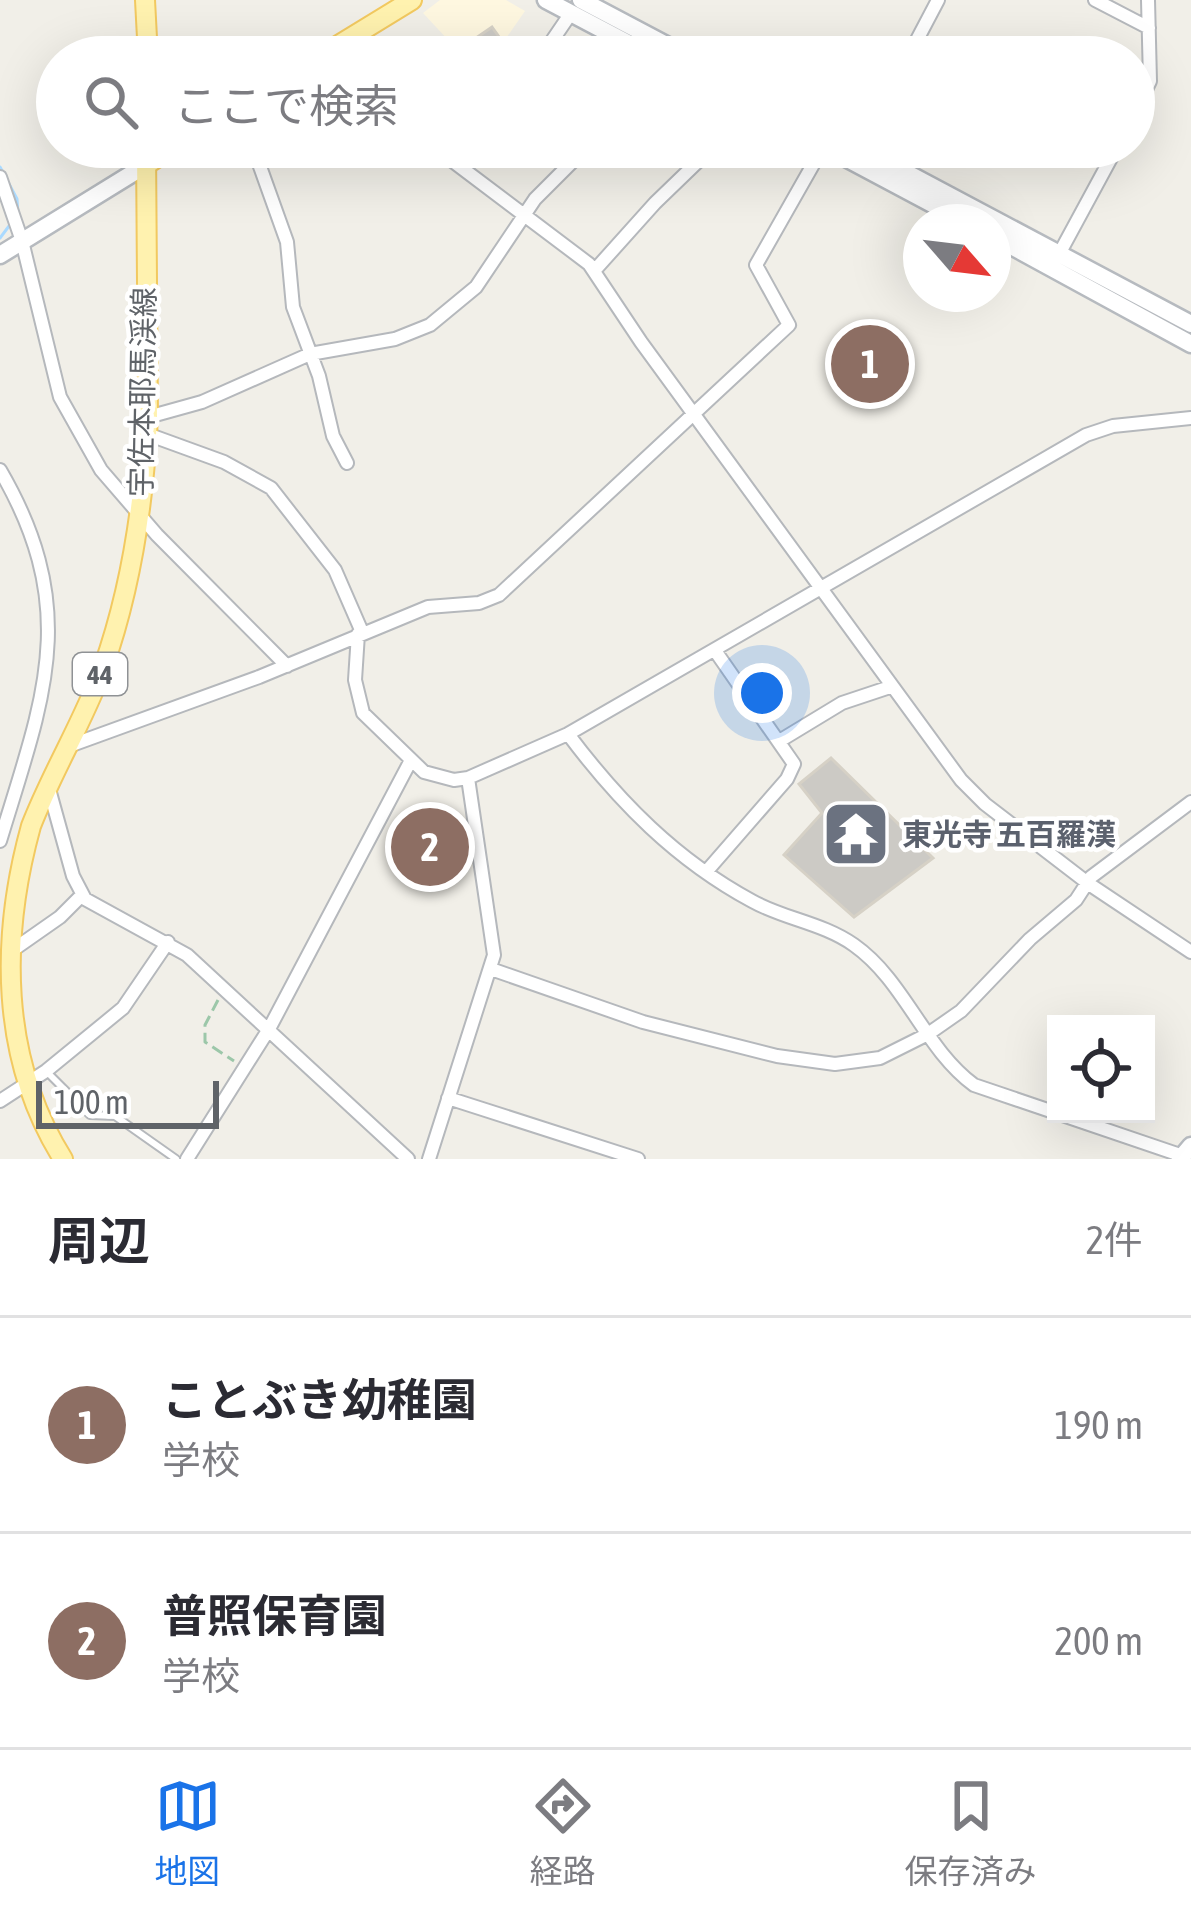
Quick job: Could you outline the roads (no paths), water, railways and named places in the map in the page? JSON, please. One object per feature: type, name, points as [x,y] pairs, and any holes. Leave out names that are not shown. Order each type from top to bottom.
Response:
[{"type":"main road","points":[[145,0],[147,36]]},
{"type":"main road","points":[[354,36],[412,0]]},
{"type":"main road","name":"宇佐本耶馬渓線","points":[[63,1159],[25,1086],[9,1028],[6,902],[26,840],[103,668],[124,602],[148,425],[146,168]]},
{"type":"street","points":[[546,0],[576,6],[642,36]]},
{"type":"street","points":[[919,36],[938,0]]},
{"type":"street","points":[[1095,0],[1149,28]]},
{"type":"street","points":[[1148,0],[1149,36]]},
{"type":"street","points":[[555,36],[576,6]]},
{"type":"street","points":[[576,6],[622,36]]},
{"type":"street","points":[[0,254],[128,168]]},
{"type":"street","points":[[261,168],[287,242],[293,307],[333,436],[347,463]]},
{"type":"street","points":[[463,168],[574,250],[594,271],[961,780],[986,805],[1089,884],[1191,952]]},
{"type":"street","points":[[148,425],[310,354],[395,339],[430,325],[486,277],[525,213],[567,168]]},
{"type":"street","points":[[594,271],[691,168]]},
{"type":"street","points":[[70,746],[286,666],[428,607],[479,603],[499,596],[789,325],[756,265],[812,168]]},
{"type":"street","points":[[883,168],[939,204]]},
{"type":"street","points":[[888,168],[1056,261],[1191,344]]},
{"type":"street","points":[[1056,261],[1106,168]]},
{"type":"street","points":[[0,177],[6,208],[22,241],[60,397],[101,470],[139,516],[286,666]]},
{"type":"street","points":[[1011,243],[1191,324]]},
{"type":"street","points":[[148,425],[271,488],[335,570],[360,633],[355,680],[360,708],[410,762],[433,776],[454,780],[568,734],[1098,429],[1191,418]]},
{"type":"street","points":[[0,470],[42,566],[50,646],[36,726],[0,841]]},
{"type":"street","points":[[706,872],[792,772],[792,756],[716,652]]},
{"type":"street","points":[[781,740],[842,703],[890,687]]},
{"type":"street","points":[[568,734],[638,820],[706,872],[764,908],[853,944],[892,983],[958,1074],[994,1095],[1185,1154]]},
{"type":"street","points":[[187,1159],[269,1029],[410,762]]},
{"type":"street","points":[[429,1159],[494,950],[468,778]]},
{"type":"street","points":[[49,789],[82,895],[169,941],[408,1159]]},
{"type":"street","points":[[491,969],[666,1028],[808,1062],[880,1058],[928,1034],[991,985],[1091,877],[1191,802]]},
{"type":"street","points":[[4,956],[60,917],[82,895]]},
{"type":"street","points":[[0,1101],[46,1071],[123,1008],[169,941]]},
{"type":"street","points":[[448,1098],[638,1159]]},
{"type":"lane","points":[[46,1071],[90,1115],[115,1116],[176,1159]]},
{"type":"waterway","points":[[0,167],[17,199],[18,214]]},
{"type":"waterway","points":[[0,238],[12,222]]},
{"type":"place","name":"ことぶき幼稚園","points":[[870,364]]},
{"type":"place","name":"東光寺 五百羅漢","points":[[856,834]]},
{"type":"place","name":"普照保育園","points":[[430,847]]}]
